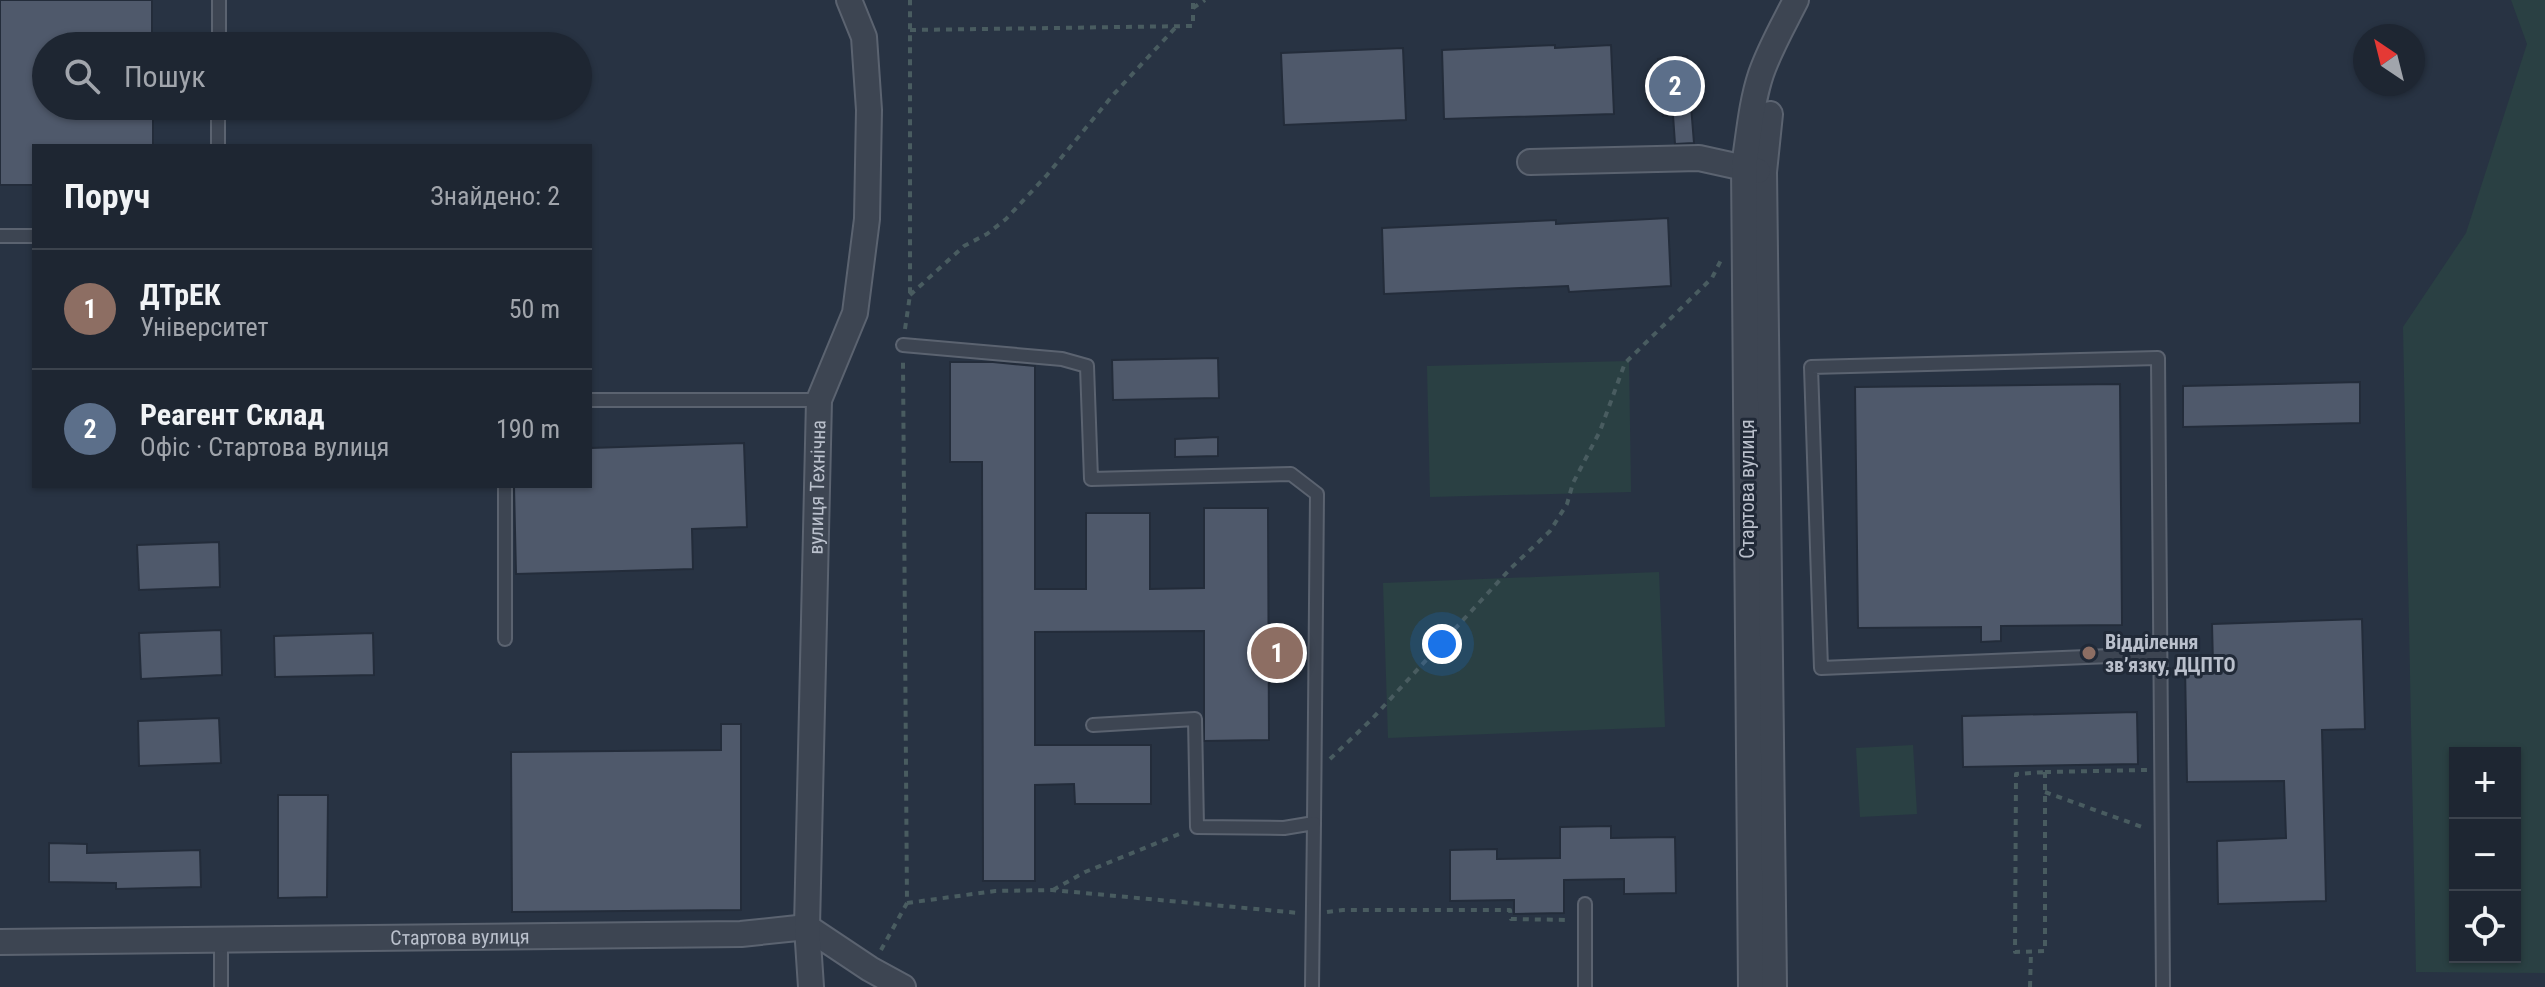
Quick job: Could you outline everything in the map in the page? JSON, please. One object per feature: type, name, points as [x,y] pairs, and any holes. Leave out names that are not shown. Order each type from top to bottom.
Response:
[{"type":"street","name":"вулиця Технічна","points":[[811,987],[807,927],[819,400],[855,313],[867,219],[869,110],[864,37],[849,0]]},
{"type":"street","name":"Стартова вулиця","points":[[1774,987],[1753,105],[1771,49],[1796,0]]},
{"type":"street","name":"Стартова вулиця","points":[[1751,987],[1754,169],[1770,114]]},
{"type":"street","points":[[1530,162],[1699,158],[1754,169]]},
{"type":"street","name":"Стартова вулиця","points":[[0,942],[741,934],[807,927]]},
{"type":"street","points":[[807,927],[903,987]]},
{"type":"lane","points":[[219,0],[219,32]]},
{"type":"lane","points":[[218,120],[218,144]]},
{"type":"lane","points":[[0,236],[32,236]]},
{"type":"lane","points":[[903,345],[1062,359],[1087,366],[1091,479],[1291,474],[1317,494],[1312,987]]},
{"type":"lane","points":[[2159,654],[1821,668],[1811,367],[2158,358],[2163,987]]},
{"type":"lane","points":[[592,400],[819,400]]},
{"type":"lane","points":[[505,488],[505,639]]},
{"type":"lane","points":[[1093,725],[1195,719],[1197,827],[1284,828],[1314,823]]},
{"type":"lane","points":[[1585,904],[1585,987]]},
{"type":"lane","points":[[221,940],[221,987]]},
{"type":"path","points":[[870,969],[907,903],[903,345],[910,295],[910,0]]},
{"type":"path","points":[[910,30],[1193,26],[1193,0]]},
{"type":"path","points":[[1193,8],[1205,0]]},
{"type":"path","points":[[910,295],[964,246],[1006,219],[1176,27]]},
{"type":"path","points":[[1315,774],[1371,720],[1511,568],[1550,531],[1567,504],[1573,483],[1600,431],[1625,363],[1712,278],[1724,255]]},
{"type":"path","points":[[2045,772],[2045,951],[2015,952],[2016,774],[2045,772],[2163,769]]},
{"type":"path","points":[[2045,792],[2163,835]]},
{"type":"path","points":[[1052,890],[1085,872],[1197,827]]},
{"type":"path","points":[[907,903],[995,891],[1052,890],[1314,914],[1343,910],[1510,910],[1511,919],[1585,920]]},
{"type":"path","points":[[2030,987],[2031,952]]},
{"type":"green space","points":[[2511,0],[2545,0],[2545,973],[2416,972],[2403,327],[2466,233],[2527,44]]},
{"type":"green space","points":[[1629,361],[1631,492],[1430,497],[1427,366]]},
{"type":"green space","points":[[1659,572],[1665,727],[1388,738],[1383,583]]},
{"type":"green space","points":[[1913,745],[1917,814],[1860,817],[1856,748]]},
{"type":"building","points":[[0,0],[152,0],[152,32],[32,32],[32,120],[153,120],[153,144],[32,144],[32,185],[0,185]]},
{"type":"building","points":[[1555,45],[1555,48],[1611,45],[1614,114],[1444,119],[1442,50]]},
{"type":"building","points":[[1403,48],[1406,120],[1284,125],[1281,53]]},
{"type":"building","points":[[1687,56],[1694,143],[1675,144],[1673,115],[1663,116],[1658,59]]},
{"type":"building","points":[[1668,218],[1671,286],[1569,292],[1568,286],[1384,294],[1382,228]]},
{"type":"building","points":[[1218,358],[1219,398],[1113,400],[1112,360]]},
{"type":"building","points":[[950,362],[1035,366],[1035,589],[1086,589],[1086,513],[1150,513],[1150,589],[1204,588],[1204,508],[1268,508],[1269,740],[1204,741],[1204,631],[1035,632],[1035,745],[1151,745],[1151,804],[1075,804],[1074,784],[1035,785],[1035,881],[983,881],[982,462],[950,462]]},
{"type":"building","points":[[2360,382],[2360,423],[2183,427],[2183,386]]},
{"type":"building","points":[[2120,384],[2122,625],[2001,626],[2001,641],[1981,642],[1981,627],[1858,628],[1855,387]]},
{"type":"building","points":[[1218,437],[1218,456],[1175,457],[1175,439]]},
{"type":"building","points":[[744,443],[747,527],[692,529],[693,569],[516,574],[514,488],[592,488],[592,448]]},
{"type":"building","points":[[219,542],[220,587],[139,590],[137,545]]},
{"type":"building","points":[[2362,619],[2365,729],[2322,730],[2326,901],[2218,904],[2217,841],[2286,838],[2284,781],[2187,782],[2185,665],[2213,665],[2212,624]]},
{"type":"building","points":[[221,630],[222,675],[141,679],[139,633]]},
{"type":"building","points":[[373,633],[374,675],[275,677],[274,636]]},
{"type":"building","points":[[2137,712],[2138,764],[1963,767],[1962,716]]},
{"type":"building","points":[[219,718],[221,763],[139,766],[138,721]]},
{"type":"building","points":[[721,724],[741,724],[741,910],[512,912],[511,752],[721,750]]},
{"type":"building","points":[[278,795],[328,795],[327,897],[278,898]]},
{"type":"building","points":[[1611,826],[1611,838],[1675,837],[1676,893],[1624,894],[1624,879],[1564,880],[1564,913],[1514,914],[1514,900],[1450,901],[1450,850],[1497,849],[1497,859],[1560,858],[1560,827]]},
{"type":"building","points":[[49,843],[87,844],[87,853],[200,850],[201,887],[116,889],[116,883],[49,882]]},
{"type":"place","name":"Реагент Склад","points":[[1675,86]]},
{"type":"place","name":"ДТрЕК","points":[[1277,653]]},
{"type":"place","name":"Відділення зв’язку, ДЦПТО","points":[[2089,653]]}]
